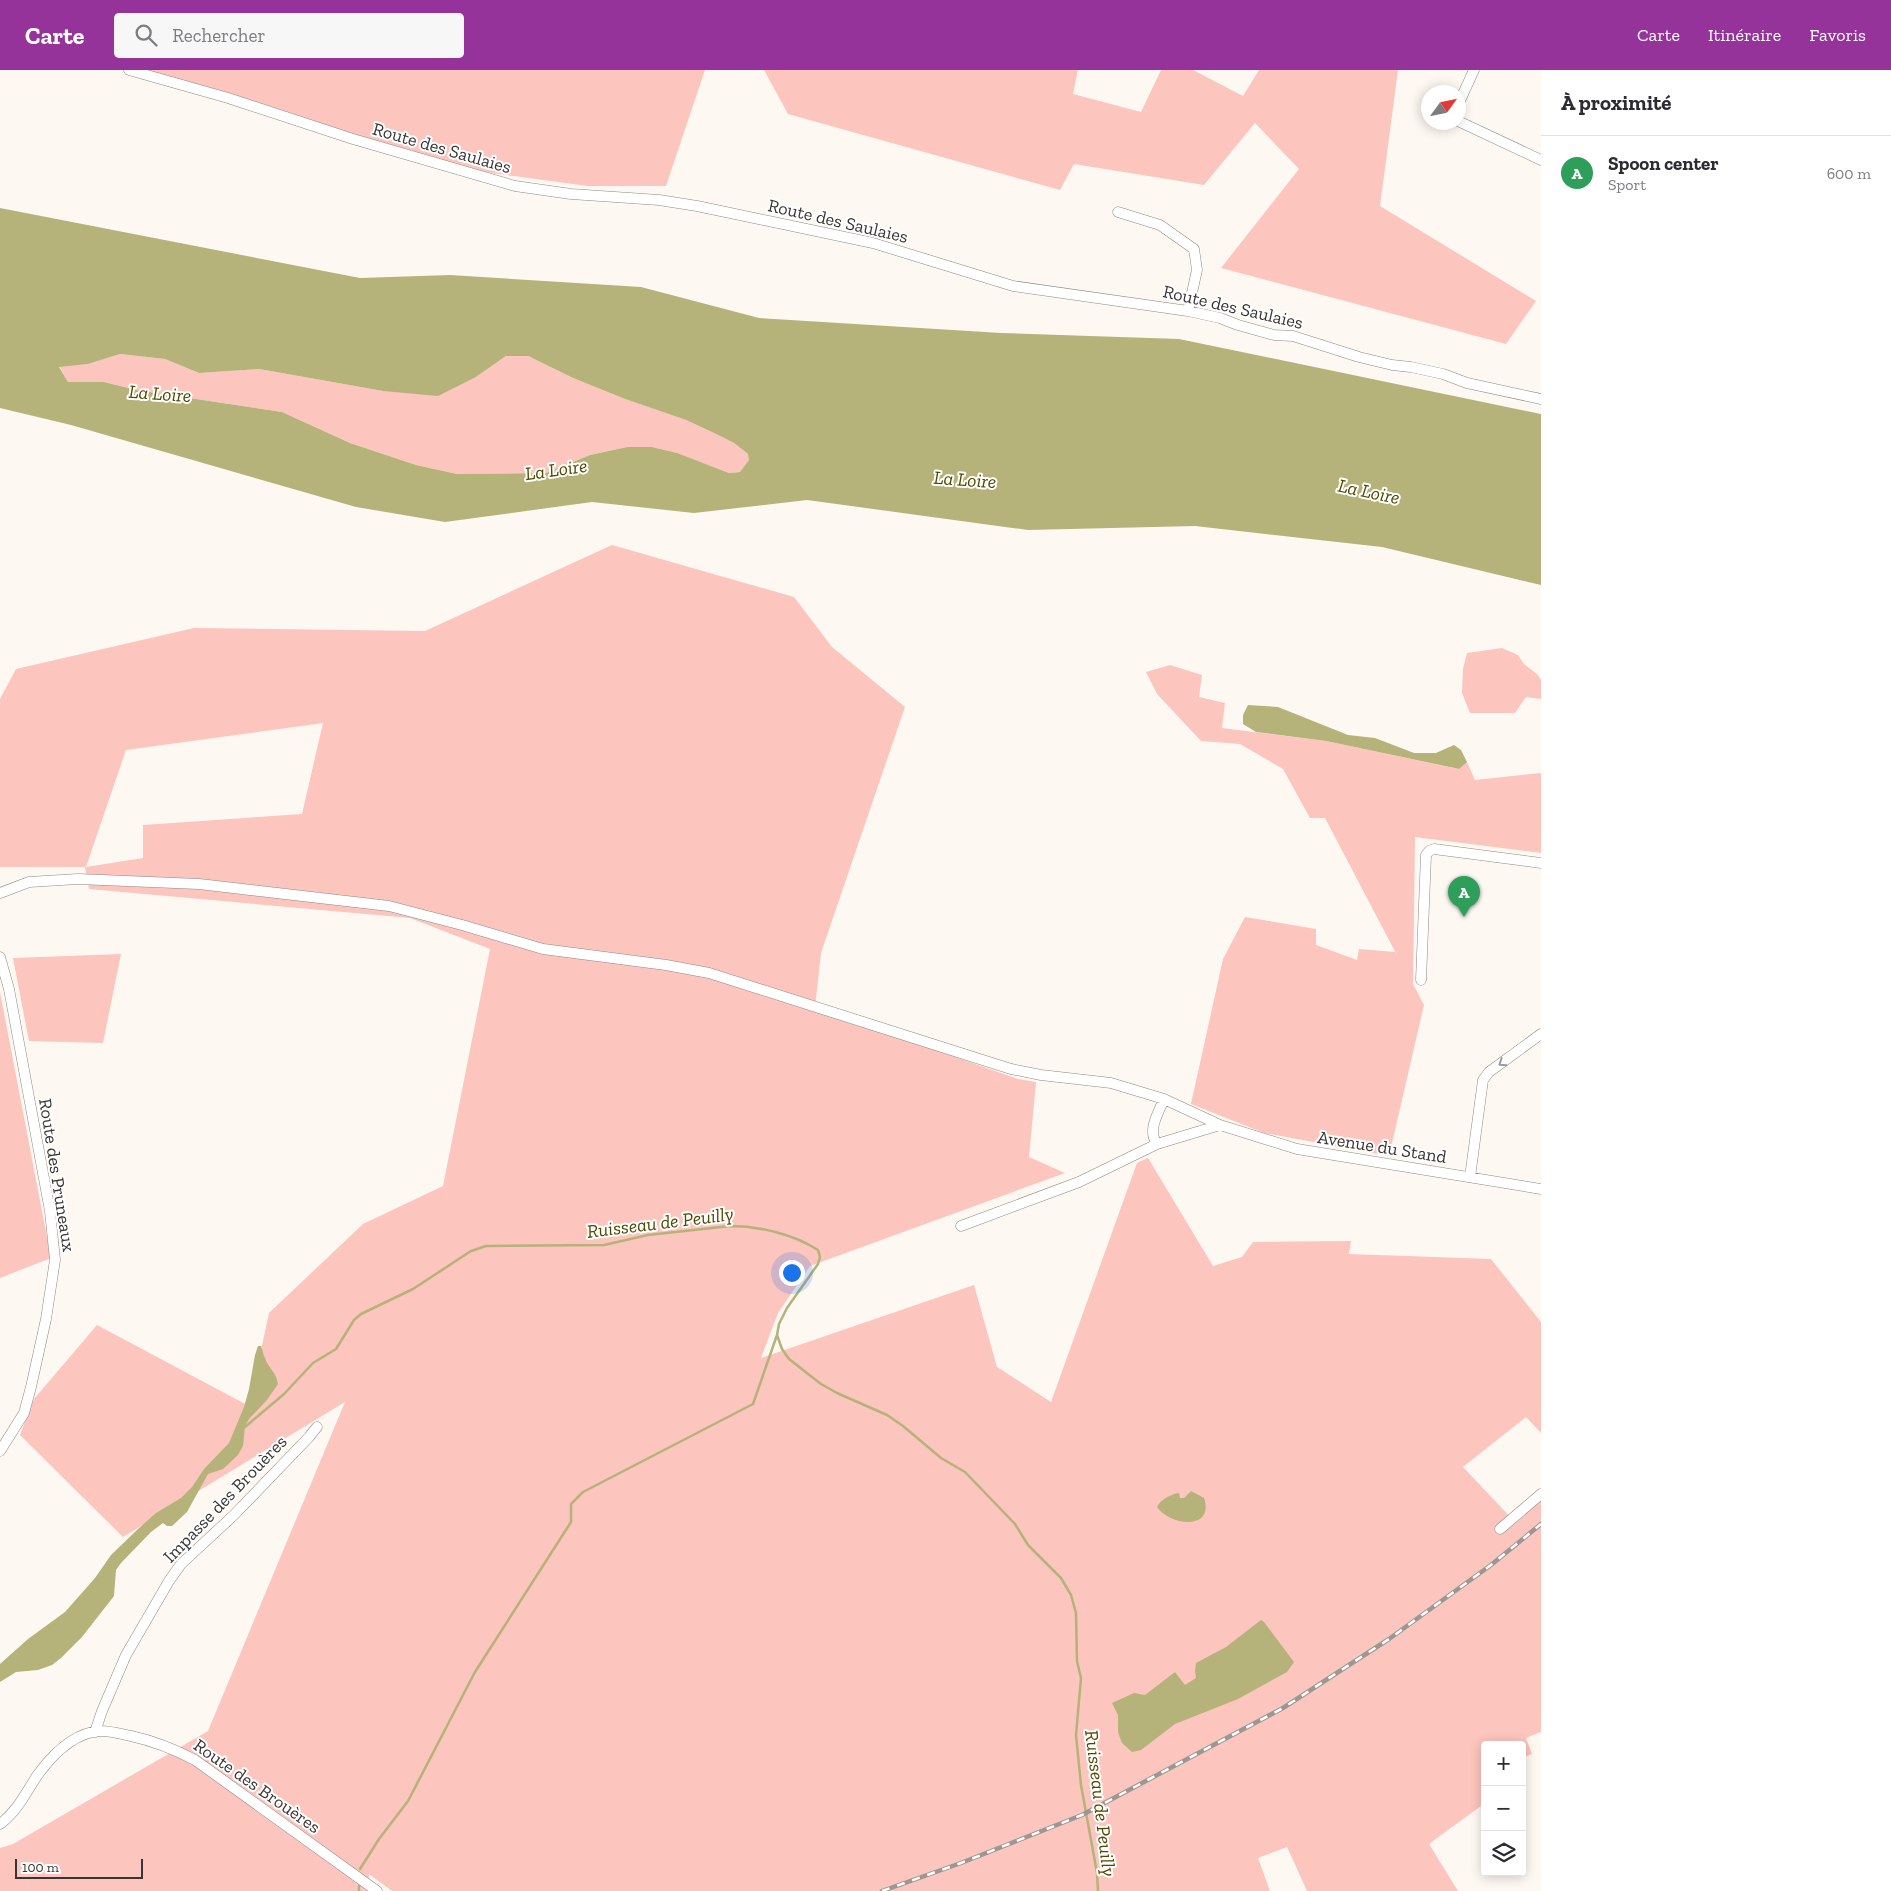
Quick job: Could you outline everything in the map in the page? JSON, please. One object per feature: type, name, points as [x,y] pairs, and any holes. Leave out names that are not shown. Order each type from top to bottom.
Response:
[{"type":"street","name":"Route des Saulaies","points":[[129,70],[228,98],[353,138],[515,186],[571,194],[659,200],[697,206],[873,244],[1013,286],[1188,310],[1274,334],[1293,336],[1359,357],[1443,374],[1467,383],[1541,399]]},
{"type":"street","points":[[1466,88],[1474,70]]},
{"type":"street","points":[[1466,125],[1541,160]]},
{"type":"street","points":[[1118,212],[1160,225],[1194,249],[1197,270],[1188,310]]},
{"type":"street","points":[[1421,980],[1426,856],[1429,851],[1434,849],[1541,863]]},
{"type":"street","name":"Avenue du Stand","points":[[0,892],[29,882],[78,879],[199,884],[389,906],[543,949],[666,965],[709,974],[1011,1069],[1041,1075],[1105,1082],[1164,1099],[1220,1125],[1298,1149],[1541,1189]]},
{"type":"street","name":"Route des Pruneaux","points":[[0,957],[9,990],[50,1211],[55,1260],[46,1319],[24,1413],[0,1451]]},
{"type":"street","points":[[1470,1177],[1483,1080],[1489,1072],[1526,1046],[1540,1033]]},
{"type":"street","points":[[1157,1144],[1153,1138],[1152,1130],[1164,1099]]},
{"type":"street","points":[[961,1226],[1079,1182],[1157,1144],[1220,1125]]},
{"type":"street","name":"Impasse des Brouères","points":[[96,1732],[102,1711],[126,1655],[181,1564],[234,1515],[316,1427]]},
{"type":"street","points":[[1500,1529],[1541,1494]]},
{"type":"street","name":"Route des Brouères","points":[[0,1824],[10,1817],[39,1773],[67,1743],[96,1732],[114,1732],[171,1747],[195,1760],[377,1891]]},
{"type":"shaded area","points":[[142,70],[705,70],[666,186],[588,186],[470,170]]},
{"type":"shaded area","points":[[764,70],[1078,70],[1073,94],[1141,112],[1161,70],[1193,70],[1243,96],[1259,70],[1398,70],[1380,206],[1536,301],[1506,344],[1221,268],[1299,169],[1255,123],[1204,185],[1074,164],[1060,190],[788,114]]},
{"type":"shaded area","points":[[120,354],[165,359],[199,373],[259,369],[383,391],[476,377],[506,356],[528,356],[573,378],[625,399],[686,420],[714,433],[734,443],[748,454],[750,460],[740,472],[729,473],[676,453],[652,447],[627,447],[590,455],[546,473],[457,474],[416,465],[350,443],[282,412],[136,390],[104,382],[68,382],[59,366],[88,364]]},
{"type":"shaded area","points":[[612,545],[794,597],[832,647],[905,707],[821,953],[815,1008],[1018,1079],[1036,1082],[1029,1157],[1065,1173],[810,1266],[778,1313],[761,1358],[974,1285],[997,1367],[1051,1402],[1137,1163],[1148,1158],[1213,1266],[1242,1257],[1253,1242],[1351,1241],[1349,1254],[1491,1259],[1541,1322],[1541,1433],[1526,1417],[1463,1467],[1515,1522],[1541,1499],[1541,1732],[1526,1738],[1532,1754],[1526,1756],[1526,1741],[1481,1741],[1481,1806],[1429,1844],[1458,1891],[1307,1891],[1287,1847],[1258,1858],[1270,1891],[392,1891],[369,1874],[368,1891],[0,1891],[0,1848],[13,1844],[208,1731],[345,1402],[123,1537],[20,1435],[34,1399],[97,1325],[249,1406],[269,1313],[363,1224],[443,1186],[490,949],[410,918],[89,889],[85,867],[0,867],[0,699],[16,669],[194,628],[425,631]],"holes":[[[323,723],[302,814],[143,825],[143,858],[86,867],[126,750]]]},
{"type":"shaded area","points":[[1502,648],[1518,655],[1524,664],[1538,675],[1541,680],[1541,699],[1526,697],[1515,713],[1470,713],[1462,693],[1463,669],[1467,653]]},
{"type":"shaded area","points":[[1170,665],[1202,675],[1199,697],[1225,703],[1222,728],[1326,741],[1458,769],[1467,762],[1475,780],[1541,773],[1541,853],[1415,837],[1413,984],[1424,1005],[1389,1156],[1264,1133],[1191,1104],[1223,959],[1245,917],[1316,929],[1316,945],[1357,960],[1359,949],[1395,952],[1400,961],[1325,818],[1310,818],[1283,769],[1240,744],[1201,741],[1157,694],[1146,672]]},
{"type":"shaded area","points":[[121,954],[103,1043],[29,1041],[13,958]]},
{"type":"shaded area","points":[[0,992],[51,1258],[0,1278]]},
{"type":"water","name":"La Loire","points":[[0,208],[360,278],[450,275],[641,287],[759,318],[1001,333],[1179,339],[1541,414],[1541,585],[1382,547],[1195,526],[1028,530],[807,500],[694,513],[592,502],[445,522],[356,507],[71,425],[0,408]],"holes":[[[120,354],[165,359],[199,373],[259,369],[383,391],[438,396],[476,377],[506,356],[528,356],[573,378],[625,399],[686,420],[714,433],[734,443],[748,454],[749,460],[740,472],[729,473],[677,453],[652,447],[627,447],[590,455],[546,473],[457,474],[416,465],[350,443],[282,412],[136,390],[104,382],[68,382],[59,367],[88,364]]]},
{"type":"water","points":[[1248,705],[1278,707],[1348,735],[1375,738],[1414,753],[1436,753],[1454,745],[1461,750],[1467,762],[1459,769],[1326,741],[1256,732],[1243,724],[1243,715]]},
{"type":"water","points":[[258,1346],[261,1346],[266,1362],[276,1377],[278,1384],[245,1426],[243,1446],[238,1455],[223,1469],[208,1474],[187,1512],[172,1526],[167,1526],[163,1523],[151,1532],[121,1563],[116,1570],[114,1596],[82,1637],[61,1658],[52,1665],[38,1670],[16,1672],[0,1682],[0,1664],[28,1639],[65,1612],[95,1578],[111,1555],[156,1513],[181,1498],[192,1487],[204,1469],[229,1443],[244,1407]]},
{"type":"water","points":[[1191,1491],[1204,1498],[1206,1509],[1203,1516],[1197,1520],[1190,1522],[1180,1521],[1171,1518],[1157,1507],[1169,1496],[1179,1493],[1180,1498],[1184,1498]]},
{"type":"water","points":[[1261,1620],[1294,1662],[1287,1672],[1238,1699],[1175,1724],[1141,1750],[1132,1752],[1122,1743],[1118,1732],[1118,1715],[1112,1703],[1134,1693],[1145,1695],[1175,1672],[1185,1685],[1196,1678],[1196,1663],[1226,1647]]},
{"type":"waterway","name":"Ruisseau de Peuilly","points":[[245,1427],[284,1394],[313,1363],[336,1349],[354,1320],[361,1314],[413,1289],[471,1251],[486,1246],[604,1245],[648,1235],[730,1226],[776,1232],[808,1244],[818,1250],[820,1257],[818,1264],[787,1308],[779,1324],[777,1335],[782,1349],[789,1359],[821,1384],[887,1415],[941,1458],[965,1472],[1015,1524],[1028,1545],[1061,1578],[1071,1595],[1076,1613],[1077,1661],[1081,1678],[1076,1735],[1081,1785],[1097,1873],[1098,1891]]},
{"type":"waterway","points":[[360,1869],[379,1839],[408,1801],[475,1672],[571,1522],[571,1504],[583,1492],[753,1404],[777,1335]]},
{"type":"waterway","points":[[359,1886],[359,1891]]},
{"type":"railway","points":[[882,1891],[961,1863],[1082,1815],[1283,1708],[1389,1639],[1491,1565],[1541,1524]]},
{"type":"place","name":"Spoon center","points":[[1464,917]]}]
